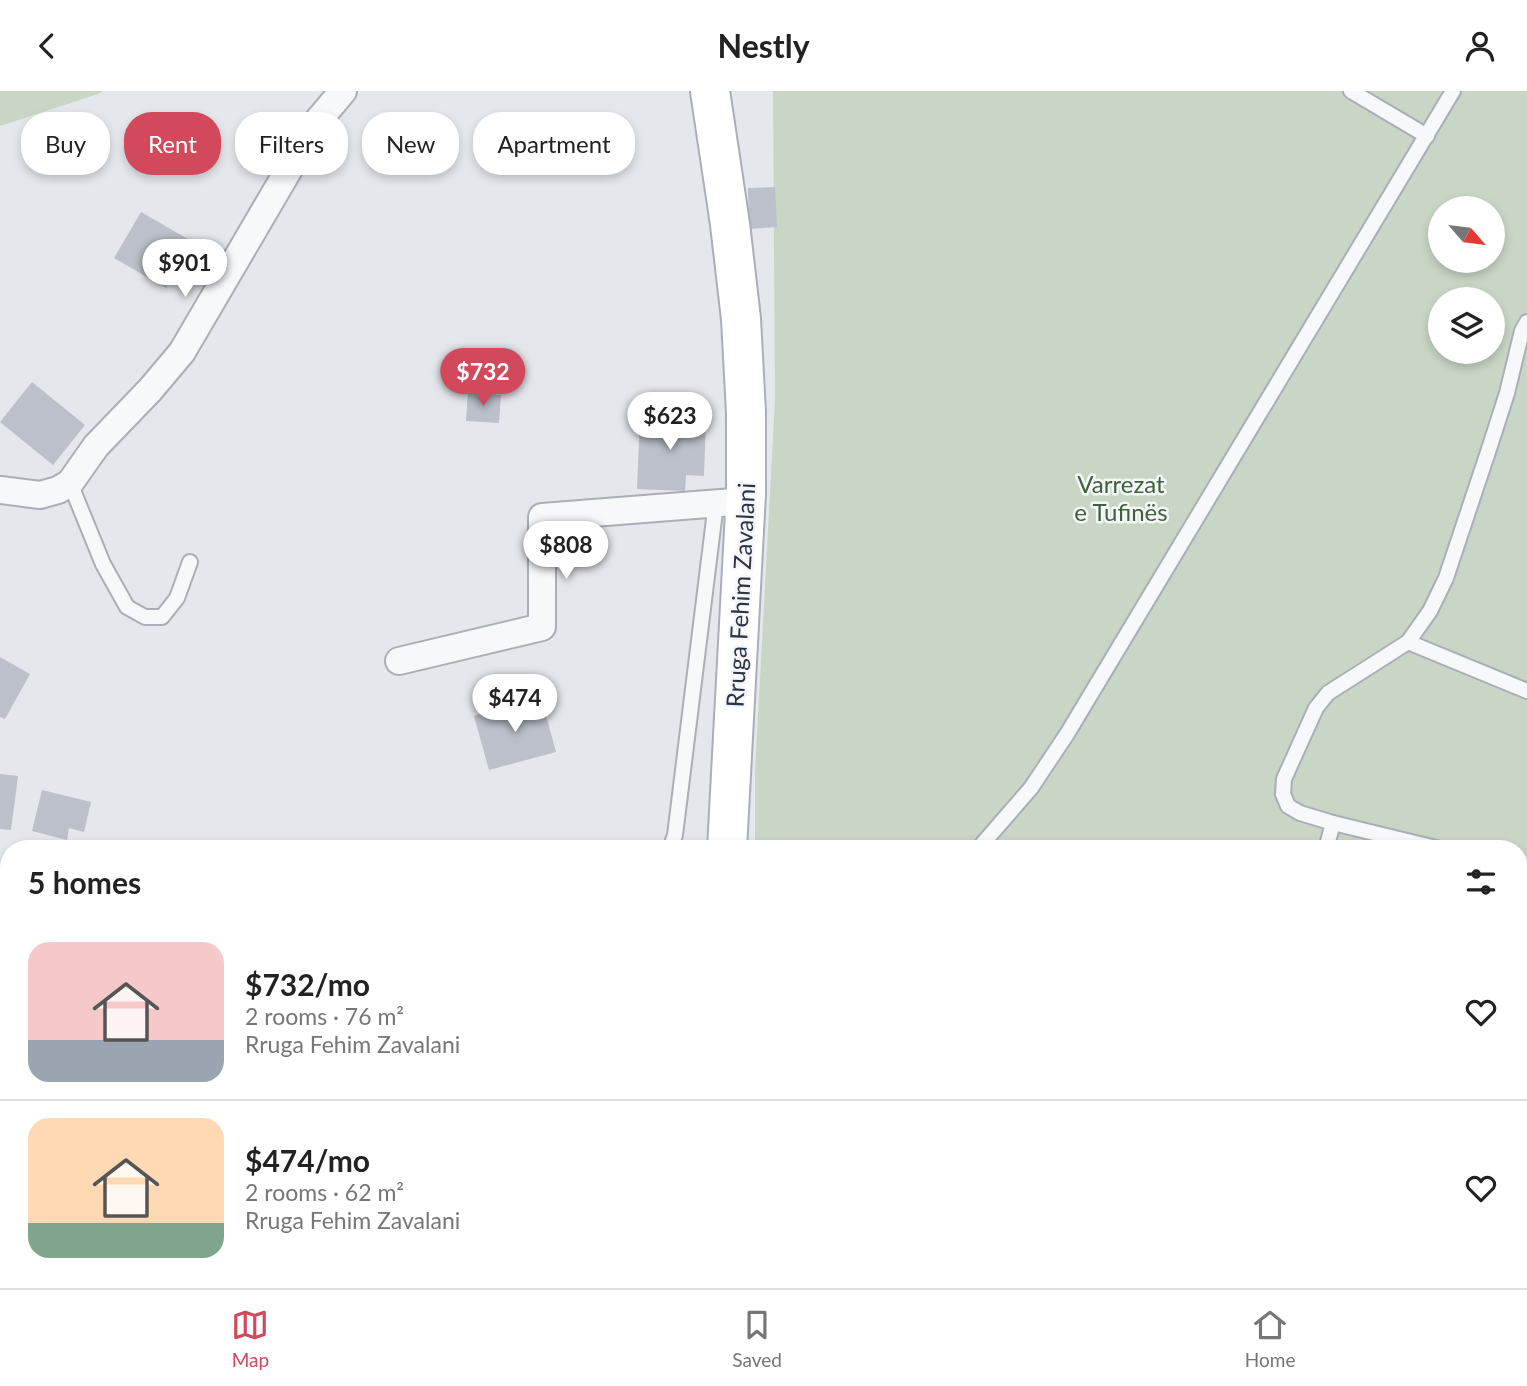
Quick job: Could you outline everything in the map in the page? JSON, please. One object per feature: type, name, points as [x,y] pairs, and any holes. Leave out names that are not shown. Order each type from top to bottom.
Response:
[{"type":"street","points":[[0,490],[40,495],[70,483],[96,446],[182,352],[316,124],[344,91]]},
{"type":"street","name":"Rruga Fehim Zavalani","points":[[710,91],[741,319],[746,413],[731,502],[727,840]]},
{"type":"street","points":[[399,661],[542,627],[542,517],[731,502]]},
{"type":"lane","points":[[1351,91],[1427,136]]},
{"type":"lane","points":[[986,840],[1031,788],[1067,734],[1453,91]]},
{"type":"lane","points":[[1403,840],[1300,813],[1288,806],[1283,794],[1284,779],[1316,708],[1328,693],[1409,642],[1430,611],[1446,578],[1507,393],[1522,331],[1527,322]]},
{"type":"lane","points":[[70,483],[103,564],[127,607],[145,617],[162,617],[177,598],[190,562]]},
{"type":"lane","points":[[673,840],[731,502]]},
{"type":"lane","points":[[1409,642],[1527,691]]},
{"type":"lane","points":[[1328,840],[1332,823]]},
{"type":"green space","points":[[0,91],[102,91],[43,112],[21,112],[21,119],[0,126]]},
{"type":"green space","name":"Varrezat e Tufinës","points":[[773,91],[1527,91],[1527,840],[755,840],[755,772],[775,400]]},
{"type":"building","points":[[775,187],[777,227],[749,229],[748,188]]},
{"type":"building","points":[[141,212],[193,242],[166,288],[114,258]]},
{"type":"building","points":[[32,382],[85,425],[53,465],[0,422]]},
{"type":"building","points":[[468,392],[501,395],[499,423],[466,421]]},
{"type":"building","points":[[640,416],[706,418],[704,476],[686,475],[685,491],[637,489]]},
{"type":"building","points":[[0,657],[30,674],[5,719],[0,717]]},
{"type":"building","points":[[541,697],[556,752],[489,770],[474,716]]},
{"type":"building","points":[[0,774],[18,776],[11,830],[0,829]]},
{"type":"building","points":[[42,790],[91,802],[84,832],[69,828],[67,840],[32,831]]}]
